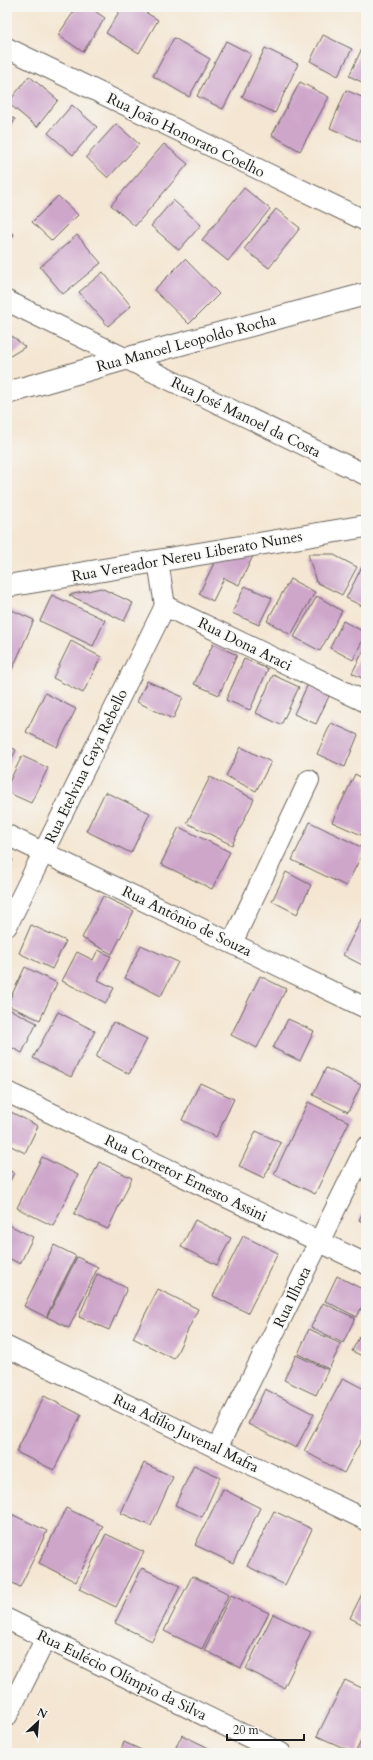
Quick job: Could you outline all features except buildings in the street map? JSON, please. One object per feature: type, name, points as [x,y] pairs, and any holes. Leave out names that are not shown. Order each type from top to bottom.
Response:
[{"type":"main road","name":"Rua Manoel Leopoldo Rocha","points":[[7,393],[125,359],[366,294]]},
{"type":"main road","name":"Rua Vereador Nereu Liberato Nunes","points":[[7,586],[366,526]]},
{"type":"street","name":"Rua João Honorato Coelho","points":[[7,48],[366,222]]},
{"type":"street","name":"Rua José Manoel da Costa","points":[[7,301],[366,475]]},
{"type":"street","points":[[158,561],[165,606]]},
{"type":"street","name":"Rua Dona Araci","points":[[165,606],[366,702]]},
{"type":"street","name":"Rua Etelvina Gaya Rebello","points":[[7,926],[165,606]]},
{"type":"street","points":[[232,943],[309,780]]},
{"type":"street","name":"Rua Antônio de Souza","points":[[7,835],[366,1008]]},
{"type":"street","name":"Rua Corretor Ernesto Assini","points":[[7,1092],[366,1264]]},
{"type":"street","name":"Rua Ilhota","points":[[217,1448],[366,1147]]},
{"type":"street","name":"Rua Adílio Juvenal Mafra","points":[[7,1347],[366,1520]]},
{"type":"street","name":"Rua Eulécio Olímpio da Silva","points":[[7,1619],[281,1753]]},
{"type":"street","points":[[7,1716],[46,1638]]}]
